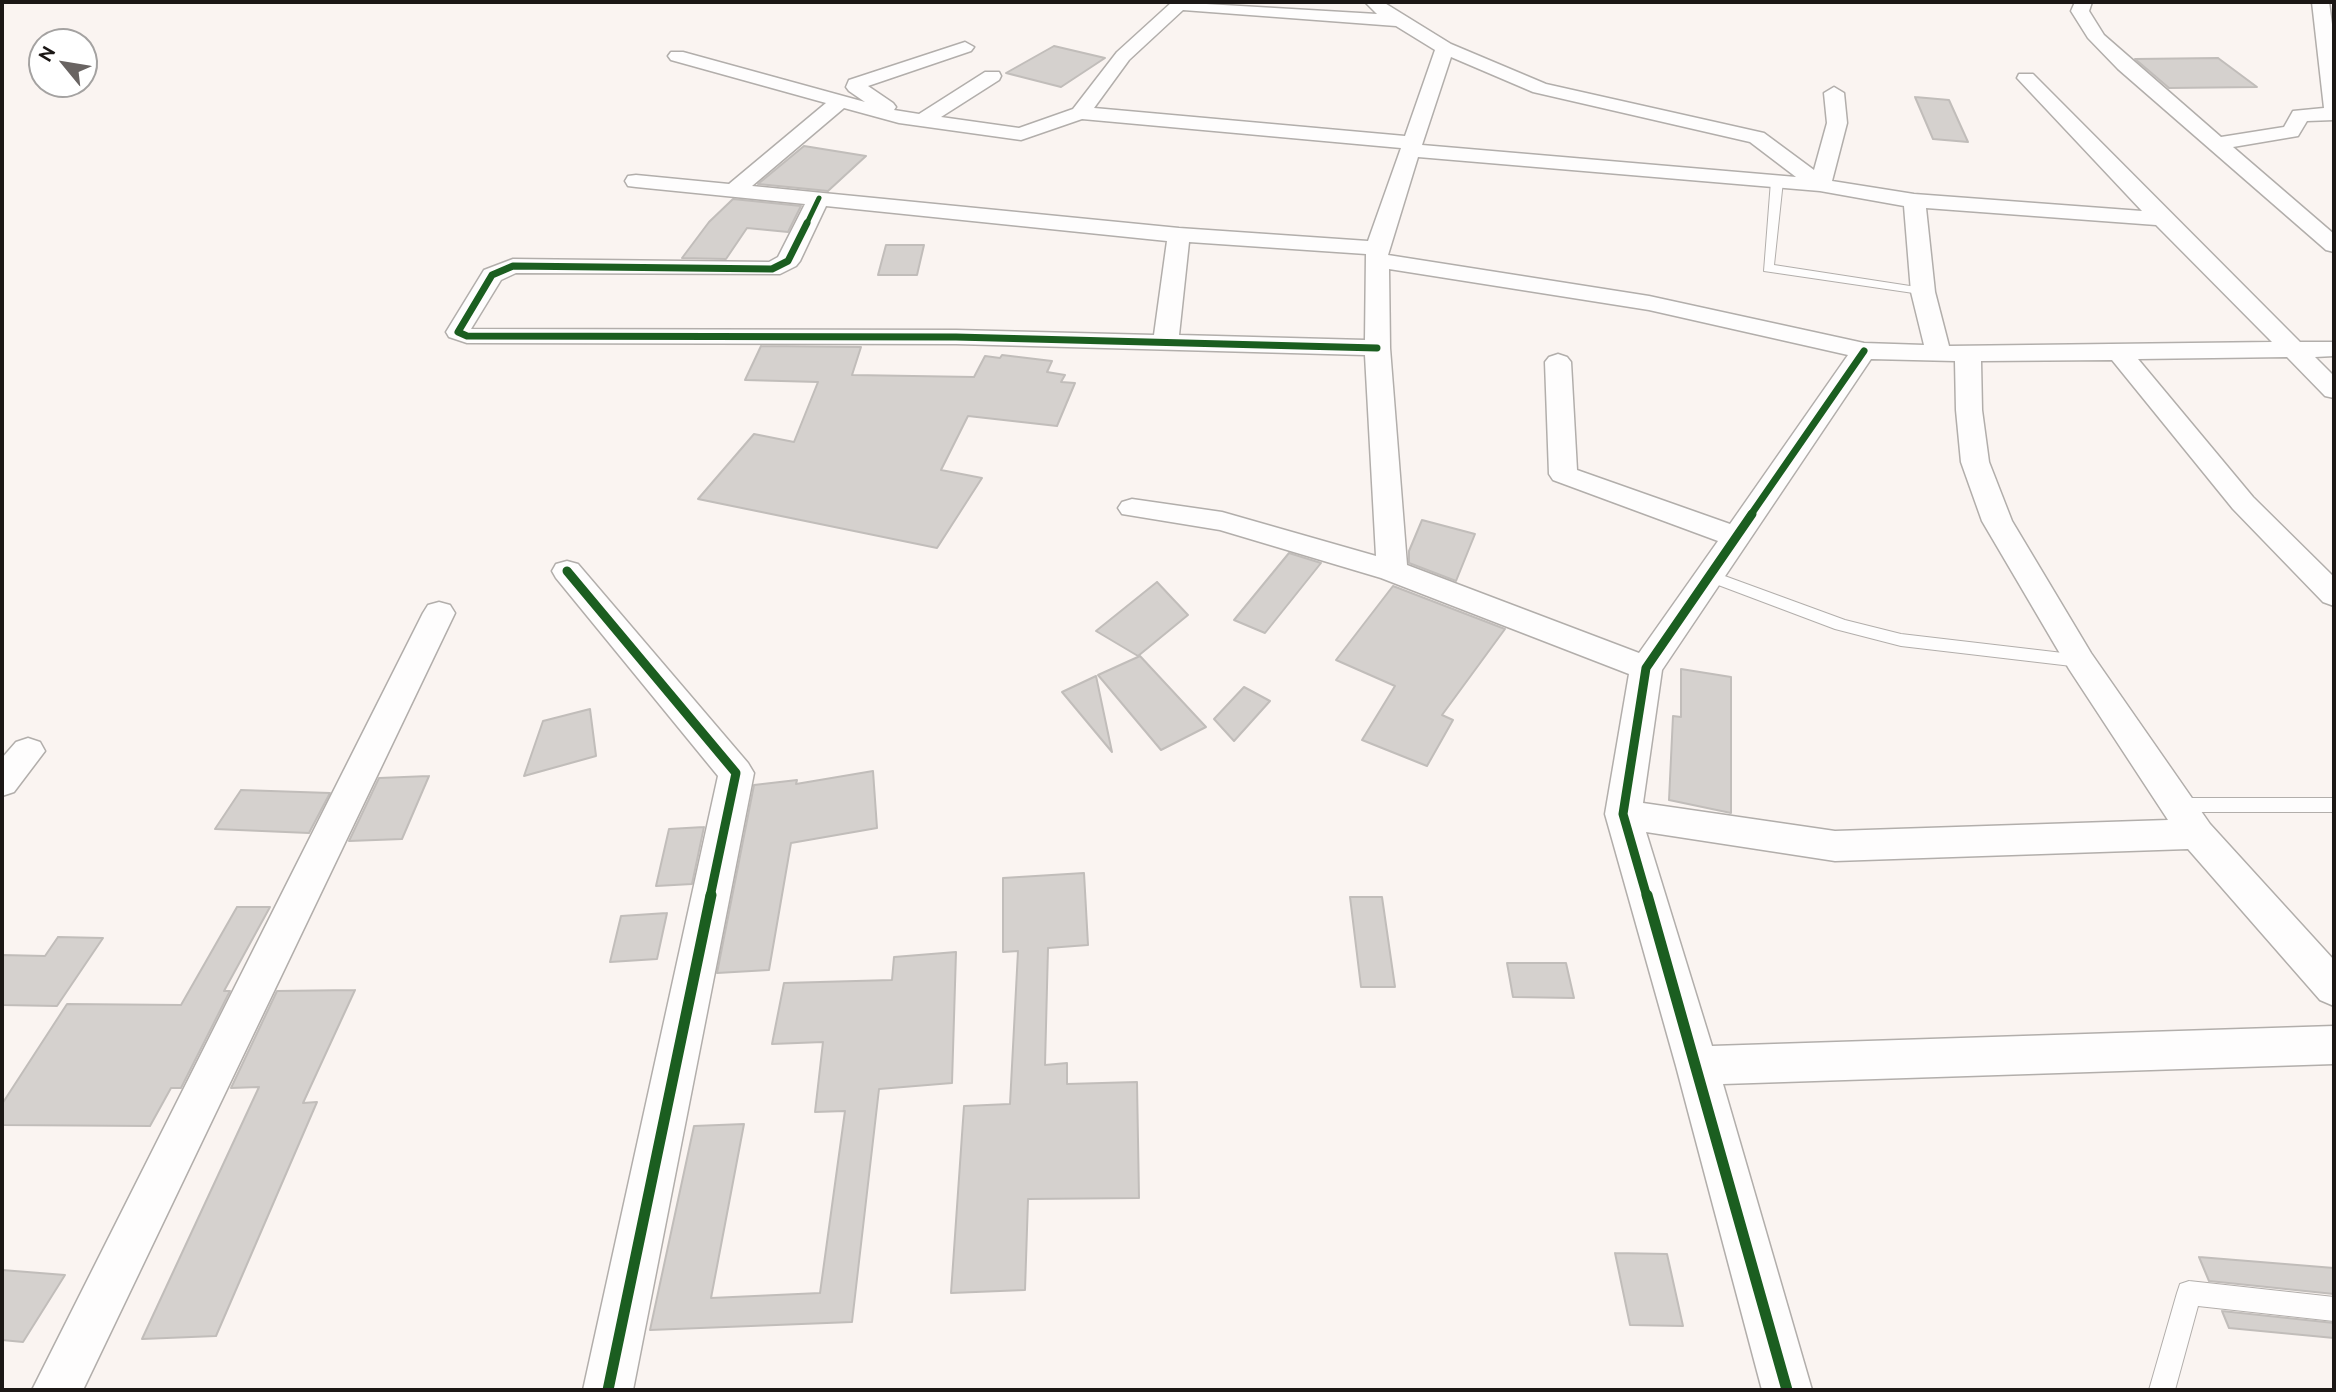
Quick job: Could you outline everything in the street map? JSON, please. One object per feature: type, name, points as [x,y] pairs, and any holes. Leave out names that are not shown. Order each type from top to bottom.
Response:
[{"type":"street","points":[[1374,2],[1445,48],[1540,88],[1757,136],[1820,185]]},
{"type":"street","points":[[2084,2],[2080,11],[2097,38],[2215,144],[2334,245]]},
{"type":"street","points":[[2215,144],[2291,132],[2300,115],[2334,114],[2322,2]]},
{"type":"street","points":[[1080,113],[1123,56],[1179,5],[1400,21]]},
{"type":"street","points":[[899,117],[856,87],[856,84],[965,47]]},
{"type":"street","points":[[1392,571],[1377,348],[1377,254],[1445,48]]},
{"type":"street","points":[[677,55],[899,117],[1021,134],[1080,113],[1820,185],[1914,201],[2162,219]]},
{"type":"street","points":[[923,120],[992,76]]},
{"type":"street","points":[[2026,78],[2162,219],[2334,390]]},
{"type":"street","points":[[1820,185],[1837,123],[1834,93]]},
{"type":"street","points":[[733,191],[840,101]]},
{"type":"street","points":[[636,181],[1377,254],[1648,303],[1864,351],[1953,353],[2334,349]]},
{"type":"street","points":[[819,198],[788,261],[772,269],[513,266],[492,275],[458,327],[458,332],[467,336],[942,337],[1377,348]]},
{"type":"street","points":[[1914,201],[1923,292],[1953,353],[1969,410],[1975,462],[1997,521],[2080,661],[2176,805],[2197,834],[2334,988]]},
{"type":"street","points":[[2296,212],[2334,212]]},
{"type":"street","points":[[1166,342],[1180,235]]},
{"type":"street","points":[[1787,1390],[1697,1066],[1623,814],[1646,668],[1864,351]]},
{"type":"street","points":[[2119,352],[2243,503],[2334,595]]},
{"type":"street","points":[[1558,362],[1563,474],[1738,537]]},
{"type":"street","points":[[1132,508],[1222,521],[1392,571],[1646,668]]},
{"type":"street","points":[[567,571],[736,773],[608,1390]]},
{"type":"street","points":[[57,1390],[439,613]]},
{"type":"street","points":[[2,782],[28,751]]},
{"type":"street","points":[[1623,814],[1835,846],[2197,834]]},
{"type":"street","points":[[1697,1066],[2334,1045]]},
{"type":"lane","points":[[1777,181],[1768,268],[1923,292]]},
{"type":"lane","points":[[1711,576],[1841,625],[1901,640],[2080,661]]},
{"type":"lane","points":[[2176,805],[2334,805]]},
{"type":"lane","points":[[2162,1390],[2189,1293],[2334,1309]]},
{"type":"building","points":[[1054,46],[1105,58],[1061,87],[1006,73]]},
{"type":"building","points":[[2218,58],[2257,87],[2169,88],[2135,59]]},
{"type":"building","points":[[1915,97],[1949,100],[1968,142],[1933,139]]},
{"type":"building","points":[[804,146],[866,156],[828,191],[758,184]]},
{"type":"building","points":[[733,199],[801,206],[788,232],[747,228],[726,259],[682,258],[709,222]]},
{"type":"building","points":[[886,245],[924,245],[917,275],[878,275]]},
{"type":"building","points":[[761,346],[861,347],[852,375],[974,377],[985,356],[1000,358],[1002,355],[1052,361],[1047,372],[1065,375],[1061,382],[1075,383],[1057,426],[968,416],[941,470],[982,478],[937,548],[698,499],[754,434],[794,442],[818,382],[745,380]]},
{"type":"building","points":[[1422,520],[1475,534],[1456,581],[1409,563],[1409,551]]},
{"type":"building","points":[[1289,553],[1321,563],[1265,633],[1234,620]]},
{"type":"building","points":[[1157,582],[1188,615],[1138,656],[1096,631]]},
{"type":"building","points":[[1393,586],[1505,629],[1442,715],[1453,720],[1427,766],[1362,740],[1395,686],[1336,660]]},
{"type":"building","points":[[1140,656],[1206,727],[1161,750],[1098,675]]},
{"type":"building","points":[[1681,669],[1731,677],[1731,813],[1669,800],[1673,716],[1681,717]]},
{"type":"building","points":[[1096,676],[1112,752],[1062,692]]},
{"type":"building","points":[[1244,687],[1270,701],[1234,741],[1214,719]]},
{"type":"building","points":[[590,709],[596,756],[524,776],[543,721]]},
{"type":"building","points":[[873,771],[877,828],[791,843],[769,970],[717,973],[754,785],[797,780],[796,784]]},
{"type":"building","points":[[429,776],[402,839],[349,841],[379,778]]},
{"type":"building","points":[[241,790],[330,793],[309,833],[215,829]]},
{"type":"building","points":[[704,827],[692,884],[656,886],[669,829]]},
{"type":"building","points":[[1084,873],[1088,945],[1048,948],[1045,1065],[1067,1063],[1067,1084],[1137,1082],[1139,1198],[1028,1199],[1025,1290],[951,1293],[964,1106],[1010,1104],[1018,951],[1003,952],[1003,878]]},
{"type":"building","points":[[1350,897],[1382,897],[1395,987],[1361,987]]},
{"type":"building","points":[[237,907],[270,907],[224,991],[230,991],[181,1088],[171,1088],[150,1126],[2,1125],[2,1104],[67,1004],[181,1005]]},
{"type":"building","points":[[667,913],[657,959],[610,962],[621,916]]},
{"type":"building","points":[[58,937],[103,938],[57,1006],[2,1005],[2,955],[45,956]]},
{"type":"building","points":[[956,952],[952,1083],[879,1089],[852,1322],[650,1330],[694,1126],[744,1124],[711,1298],[820,1293],[845,1111],[815,1112],[823,1042],[772,1044],[784,983],[892,980],[894,957]]},
{"type":"building","points":[[1507,963],[1566,963],[1574,998],[1513,997]]},
{"type":"building","points":[[355,990],[303,1103],[317,1102],[216,1336],[142,1339],[259,1087],[231,1088],[277,991]]},
{"type":"building","points":[[1615,1253],[1667,1254],[1683,1326],[1630,1325]]},
{"type":"building","points":[[2199,1257],[2334,1268],[2334,1294],[2209,1281]]},
{"type":"building","points":[[2,1270],[65,1275],[23,1342],[2,1340]]},
{"type":"building","points":[[2222,1311],[2334,1323],[2334,1338],[2229,1328]]},
{"type":"cycle path","points":[[819,198],[788,261],[772,269],[513,266],[492,275],[458,332],[467,336],[956,337],[1377,348]]},
{"type":"cycle path","points":[[1787,1390],[1697,1066],[1623,814],[1646,668],[1864,351]]},
{"type":"cycle path","points":[[567,571],[736,773],[608,1390]]}]
